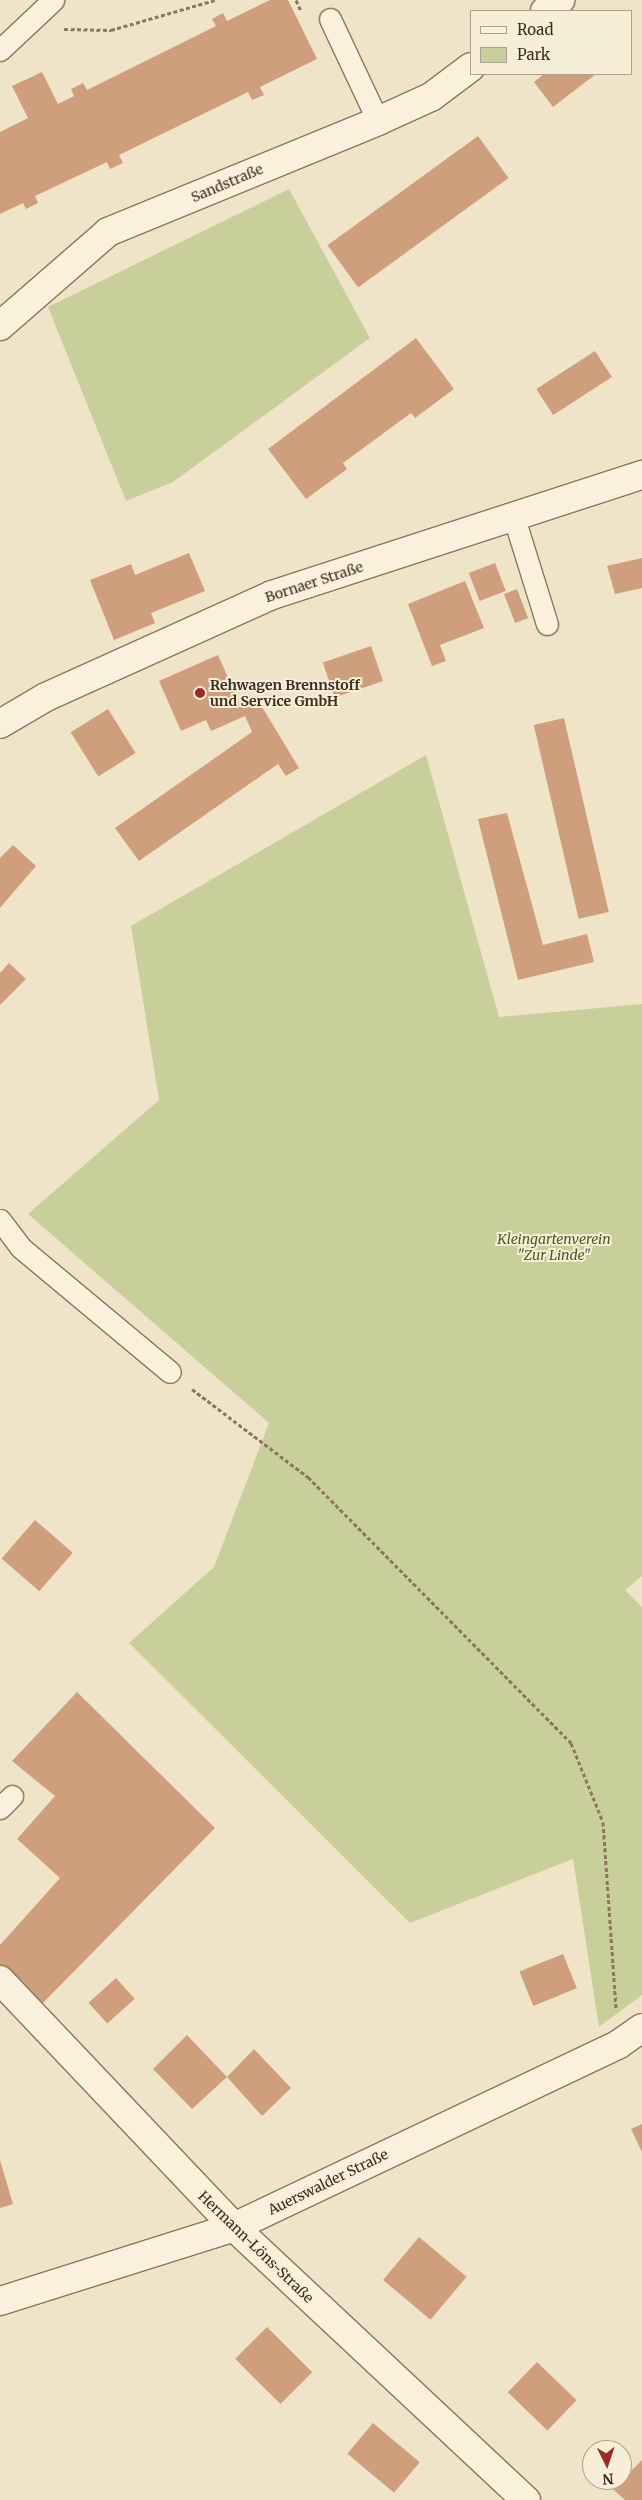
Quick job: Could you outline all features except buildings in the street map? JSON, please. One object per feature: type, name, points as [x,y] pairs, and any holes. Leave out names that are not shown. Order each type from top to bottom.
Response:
[{"type":"street","points":[[546,10],[560,0]]},
{"type":"street","name":"Sandstraße","points":[[0,326],[108,232],[378,121],[431,96],[470,68]]},
{"type":"street","name":"Bornaer Straße","points":[[0,724],[46,697],[272,595],[642,475]]},
{"type":"street","name":"Hermann-Löns-Straße","points":[[0,1980],[234,2227],[526,2500]]},
{"type":"street","name":"Auerswalder Straße","points":[[0,2301],[234,2227],[619,2044],[642,2028]]},
{"type":"lane","points":[[0,50],[53,0]]},
{"type":"lane","points":[[330,19],[378,121]]},
{"type":"lane","points":[[514,518],[547,624]]},
{"type":"lane","points":[[0,1220],[20,1247],[170,1372]]},
{"type":"path","points":[[29,22],[80,32],[111,30],[215,0]]},
{"type":"path","points":[[170,1372],[308,1477],[571,1743],[603,1822],[619,2044]]},
{"type":"green space","points":[[289,189],[370,338],[173,482],[126,501],[48,307]]},
{"type":"green space","name":"Kleingartenverein \"Zur Linde\"","points":[[426,755],[499,1017],[642,1004],[642,1576],[625,1590],[642,1607],[642,1995],[599,2027],[573,1859],[410,1923],[129,1643],[214,1567],[269,1423],[28,1214],[159,1100],[131,926]]},
{"type":"place","name":"Rehwagen Brennstoff und Service GmbH","points":[[200,693]]}]
